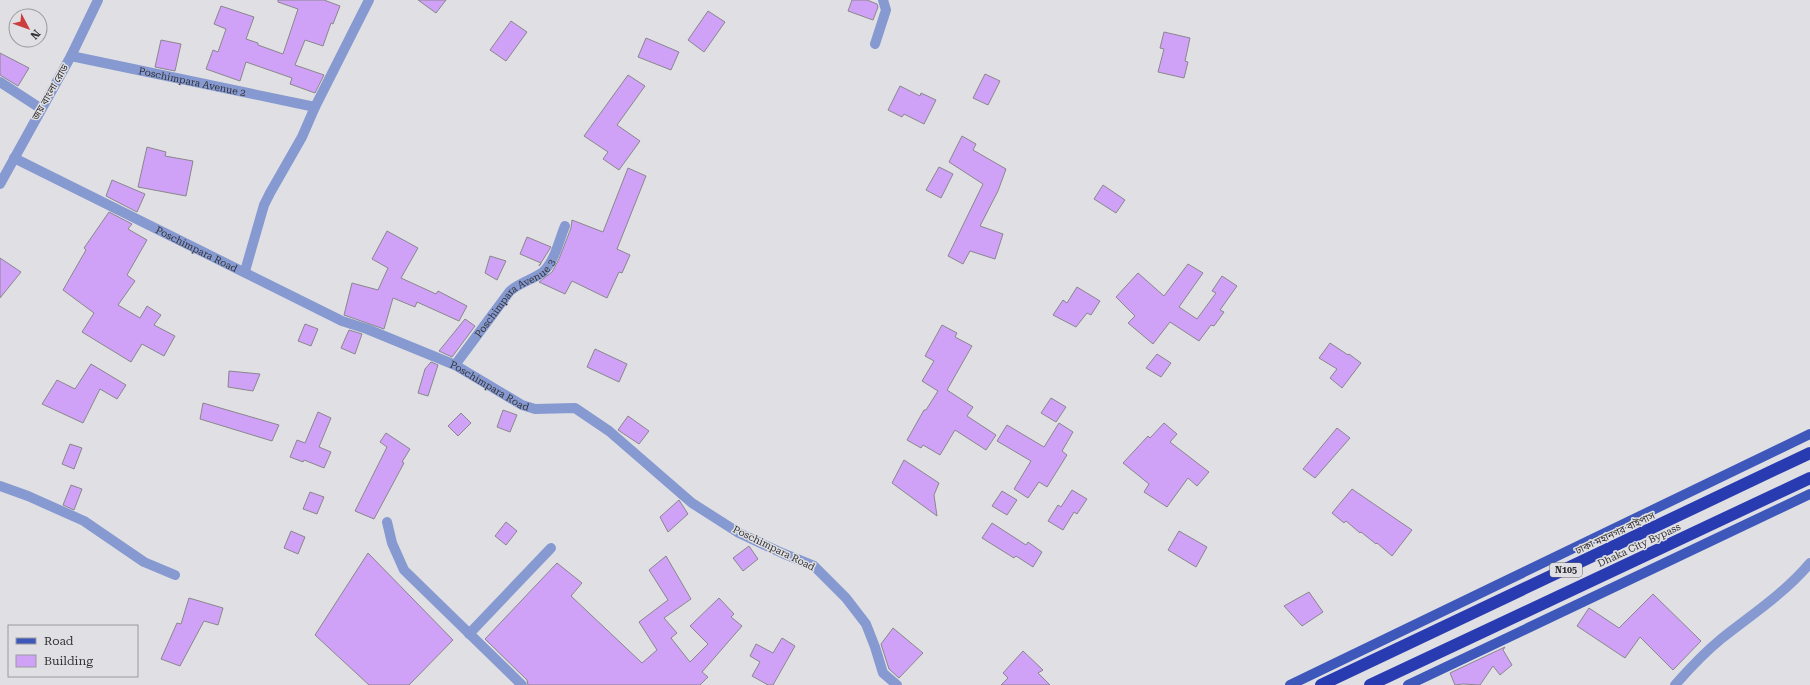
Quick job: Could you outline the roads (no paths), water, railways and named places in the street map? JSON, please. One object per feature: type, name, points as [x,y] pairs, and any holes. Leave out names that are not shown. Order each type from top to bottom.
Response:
[{"type":"highway","name":"ঢাকা মহানগর বাইপাস","points":[[1321,685],[1810,453]]},
{"type":"highway","name":"Dhaka City Bypass","points":[[1370,685],[1810,478]]},
{"type":"main road","points":[[1290,685],[1810,434]]},
{"type":"main road","points":[[1408,685],[1810,494]]},
{"type":"street","name":"জয় বাংলা রোড","points":[[0,184],[40,108],[71,56],[98,0]]},
{"type":"street","points":[[245,271],[264,205],[276,181],[302,137],[315,107],[369,0]]},
{"type":"street","points":[[875,44],[886,10],[883,0]]},
{"type":"street","name":"Poschimpara Avenue 2","points":[[71,56],[315,107]]},
{"type":"street","points":[[0,82],[40,108]]},
{"type":"street","name":"Poschimpara Road","points":[[14,158],[245,271],[342,321],[367,329],[455,365],[522,405],[535,408],[575,408],[609,431],[692,503],[739,533],[814,566],[846,598],[866,624],[883,673],[897,685]]},
{"type":"street","name":"Poschimpara Avenue 3","points":[[455,365],[510,291],[519,284],[543,272],[549,266],[565,226]]},
{"type":"street","points":[[0,486],[28,496],[78,518],[144,562],[175,575]]},
{"type":"street","points":[[387,522],[392,543],[404,570],[522,685]]},
{"type":"street","points":[[469,634],[551,548]]},
{"type":"street","points":[[1675,685],[1720,640],[1800,576],[1810,563]]}]
